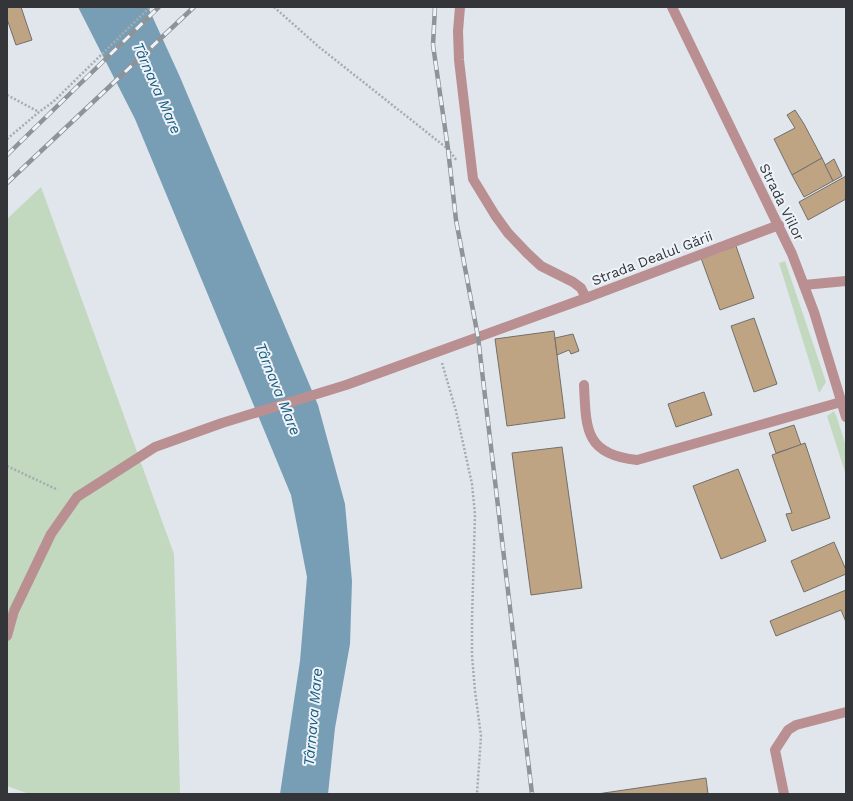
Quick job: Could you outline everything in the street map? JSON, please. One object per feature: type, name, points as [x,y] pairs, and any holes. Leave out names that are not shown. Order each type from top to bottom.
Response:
[{"type":"street","name":"Strada Dealul Gării","points":[[460,7],[458,31],[459,60],[473,179],[508,233],[541,266],[573,282],[581,288],[586,298],[779,225]]},
{"type":"street","name":"Strada Viilor","points":[[672,7],[792,254],[814,312],[846,417]]},
{"type":"street","points":[[804,286],[846,281]]},
{"type":"street","points":[[7,636],[14,611],[51,534],[77,497],[155,447],[222,423],[346,385],[586,298]]},
{"type":"street","points":[[584,385],[586,422],[596,445],[608,454],[621,458],[637,460],[841,402]]},
{"type":"street","points":[[784,794],[775,750],[780,740],[788,730],[796,725],[846,712]]},
{"type":"path","points":[[7,139],[53,102],[150,7]]},
{"type":"path","points":[[274,7],[319,46],[448,149],[458,161]]},
{"type":"path","points":[[7,95],[39,112]]},
{"type":"path","points":[[438,351],[456,411],[472,484],[476,514],[472,618],[474,677],[481,736],[477,794]]},
{"type":"path","points":[[7,466],[58,490]]},
{"type":"green space","points":[[41,187],[174,554],[180,794],[29,794],[7,786],[7,219]]},
{"type":"green space","points":[[785,261],[826,382],[819,393],[779,263]]},
{"type":"green space","points":[[834,411],[846,446],[846,475],[827,416]]},
{"type":"water","name":"Târnava Mare","points":[[78,7],[148,7],[180,77],[318,405],[345,504],[352,581],[350,644],[335,728],[328,794],[280,794],[300,661],[307,577],[291,495],[135,119]]},
{"type":"building","points":[[7,7],[21,7],[32,40],[16,45],[7,19]]},
{"type":"building","points":[[795,110],[822,158],[792,175],[774,139],[795,128],[787,115]]},
{"type":"building","points":[[822,158],[833,181],[804,197],[792,175]]},
{"type":"building","points":[[834,159],[842,176],[833,181],[825,165]]},
{"type":"building","points":[[846,176],[846,199],[808,220],[799,202]]},
{"type":"building","points":[[736,246],[754,298],[720,310],[701,258]]},
{"type":"building","points":[[754,318],[777,384],[754,392],[731,326]]},
{"type":"building","points":[[554,331],[565,418],[507,426],[495,339]]},
{"type":"building","points":[[573,334],[579,351],[571,354],[569,350],[557,355],[555,338]]},
{"type":"building","points":[[704,392],[712,415],[676,427],[668,404]]},
{"type":"building","points":[[794,425],[801,445],[776,453],[769,433]]},
{"type":"building","points":[[805,443],[830,518],[792,531],[786,514],[792,513],[772,455]]},
{"type":"building","points":[[562,447],[582,588],[531,595],[512,453]]},
{"type":"building","points":[[738,469],[766,541],[721,559],[693,486]]},
{"type":"building","points":[[834,542],[846,570],[846,574],[804,592],[791,561]]},
{"type":"building","points":[[846,590],[846,622],[841,610],[776,636],[770,621]]},
{"type":"building","points":[[706,778],[708,794],[597,794]]},
{"type":"railway","points":[[7,155],[159,7]]},
{"type":"railway","points":[[7,183],[194,7]]},
{"type":"railway","points":[[435,7],[433,45],[448,149],[456,220],[478,337],[532,794]]}]
